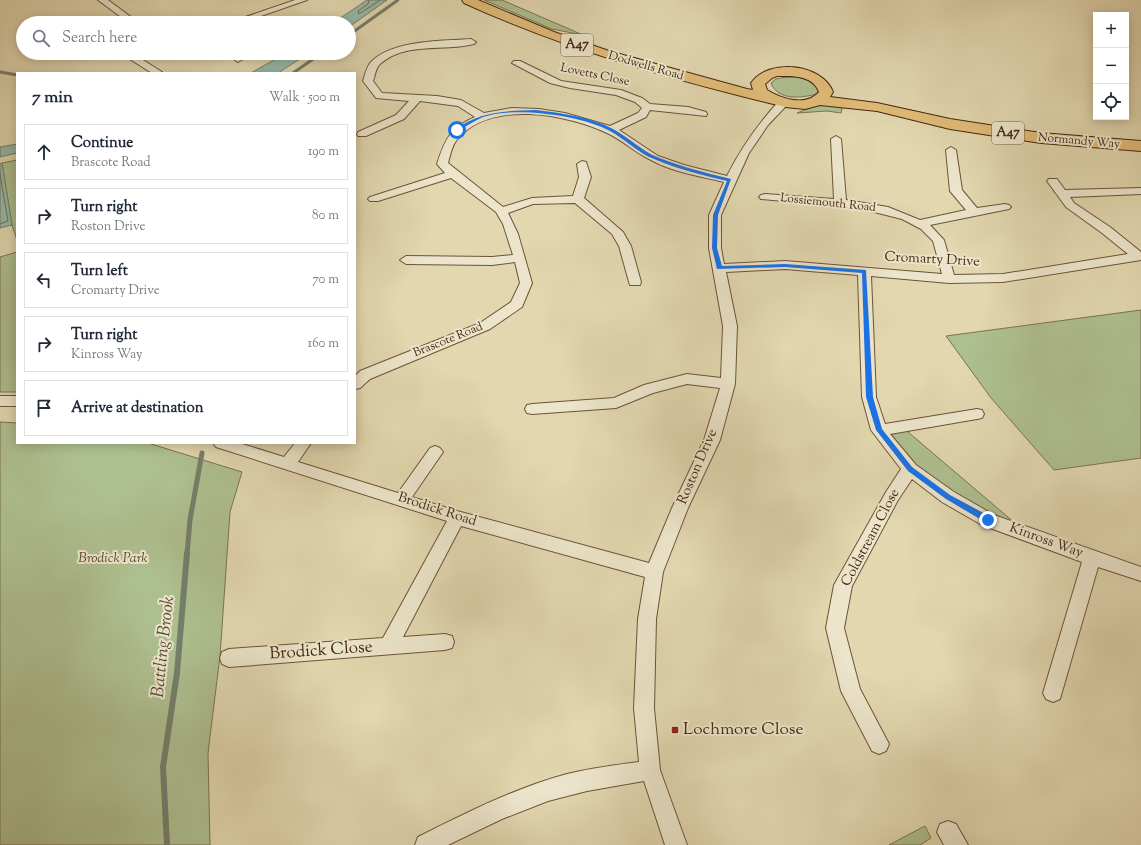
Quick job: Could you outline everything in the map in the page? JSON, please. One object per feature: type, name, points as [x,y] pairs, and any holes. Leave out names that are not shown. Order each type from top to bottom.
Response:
[{"type":"main road","name":"Dodwells Road","points":[[468,0],[521,25],[570,42],[647,67],[740,92],[766,97],[783,103]]},
{"type":"main road","name":"Dodwells Road","points":[[691,78],[740,80],[761,79],[771,74],[786,72],[807,75],[822,82]]},
{"type":"main road","points":[[761,79],[758,87],[766,97]]},
{"type":"main road","points":[[819,100],[826,92],[822,82]]},
{"type":"main road","name":"Normandy Way","points":[[822,82],[877,107]]},
{"type":"main road","name":"Normandy Way","points":[[783,103],[803,104],[819,100],[877,107],[950,124],[1041,138],[1141,146]]},
{"type":"street","points":[[102,0],[125,16]]},
{"type":"street","points":[[254,16],[303,0]]},
{"type":"street","points":[[471,42],[420,45],[396,51],[375,64],[368,81],[379,96],[437,99],[460,103],[481,116]]},
{"type":"street","points":[[137,60],[157,72]]},
{"type":"street","name":"Lovetts Close","points":[[517,63],[559,83],[628,95],[640,100],[647,107]]},
{"type":"street","points":[[362,134],[400,117],[416,99]]},
{"type":"street","name":"Roston Drive","points":[[676,845],[650,770],[644,708],[647,619],[654,572],[680,508],[712,440],[728,384],[730,326],[715,248],[715,215],[730,180],[744,153],[764,123],[783,103]]},
{"type":"street","points":[[611,130],[642,115],[647,107],[688,110],[702,114]]},
{"type":"street","name":"Brascote Road","points":[[356,383],[372,372],[485,326],[517,304],[526,283],[520,258],[510,230],[501,211],[452,174],[442,164],[443,152],[457,130],[481,116],[502,112],[536,112],[567,115],[611,130],[654,158],[703,174],[730,180]]},
{"type":"street","points":[[836,139],[840,203]]},
{"type":"street","points":[[950,150],[956,191],[974,212]]},
{"type":"street","points":[[578,199],[585,178],[582,164]]},
{"type":"street","points":[[374,198],[452,174]]},
{"type":"street","points":[[1053,181],[1070,205],[1106,230],[1139,256]]},
{"type":"street","points":[[1062,194],[1141,191]]},
{"type":"street","name":"Lossiemouth Road","points":[[765,197],[858,204],[887,210],[921,223],[938,241],[950,279]]},
{"type":"street","points":[[501,211],[532,201],[578,199],[617,232],[625,246],[635,282]]},
{"type":"street","points":[[921,223],[1005,207]]},
{"type":"street","name":"Cromarty Drive","points":[[719,268],[785,265],[950,279],[1003,278],[1079,267],[1139,256]]},
{"type":"street","points":[[406,260],[492,261],[520,258]]},
{"type":"street","name":"Kinross Way","points":[[864,271],[869,397],[879,430],[910,469],[948,497],[988,520],[1092,558],[1141,574]]},
{"type":"street","points":[[532,409],[616,403],[649,389],[687,379],[728,384]]},
{"type":"street","points":[[0,401],[16,401]]},
{"type":"street","points":[[879,430],[977,414]]},
{"type":"street","name":"Brodick Road","points":[[224,444],[402,499],[457,518],[654,572]]},
{"type":"street","points":[[288,464],[302,444]]},
{"type":"street","points":[[402,499],[435,452]]},
{"type":"street","name":"Coldstream Close","points":[[880,744],[851,690],[835,628],[843,585],[892,496],[910,469]]},
{"type":"street","name":"Brodick Close","points":[[229,658],[388,646],[457,518]]},
{"type":"street","points":[[1053,693],[1092,558]]},
{"type":"street","points":[[388,646],[445,642]]},
{"type":"street","points":[[426,845],[497,810],[566,785],[650,770]]},
{"type":"green space","points":[[484,0],[502,0],[583,35],[552,29]]},
{"type":"green space","points":[[796,75],[808,78],[819,88],[817,94],[791,97],[779,93],[774,89],[771,83],[776,79]]},
{"type":"green space","points":[[819,104],[843,104],[841,113],[827,111],[797,113]]},
{"type":"green space","points":[[16,160],[16,237],[12,225],[2,163]]},
{"type":"green space","points":[[16,252],[16,392],[0,392],[0,257]]},
{"type":"green space","points":[[1141,310],[1141,458],[1054,470],[991,398],[946,336]]},
{"type":"green space","name":"Brodick Park","points":[[0,422],[16,423],[16,444],[151,444],[242,472],[230,512],[220,656],[208,753],[210,845],[0,845]]},
{"type":"green space","points":[[901,426],[1029,535],[988,520],[913,467],[883,429]]},
{"type":"green space","points":[[925,826],[931,838],[920,845],[889,845]]},
{"type":"water","points":[[367,0],[387,0],[356,22],[356,16],[343,16]]},
{"type":"water","points":[[274,60],[298,60],[280,72],[253,72]]},
{"type":"water","points":[[16,144],[16,153],[0,157],[0,147]]},
{"type":"water","points":[[2,163],[12,225],[0,228],[0,164]]},
{"type":"waterway","points":[[356,30],[398,0]]},
{"type":"waterway","points":[[294,72],[312,60]]},
{"type":"waterway","points":[[0,72],[16,75]]},
{"type":"waterway","name":"Battling Brook","points":[[187,554],[190,520],[202,453]]},
{"type":"waterway","name":"Battling Brook","points":[[167,845],[163,767],[177,673],[187,553]]},
{"type":"place","name":"Lochmore Close","points":[[675,730]]},
{"type":"route","points":[[457,130],[481,116],[502,112],[536,112],[567,115],[596,124],[611,130],[654,158],[703,174],[730,180],[715,215],[715,248],[719,268],[785,265],[864,271],[869,397],[879,430],[910,469],[948,497],[988,520]]}]
